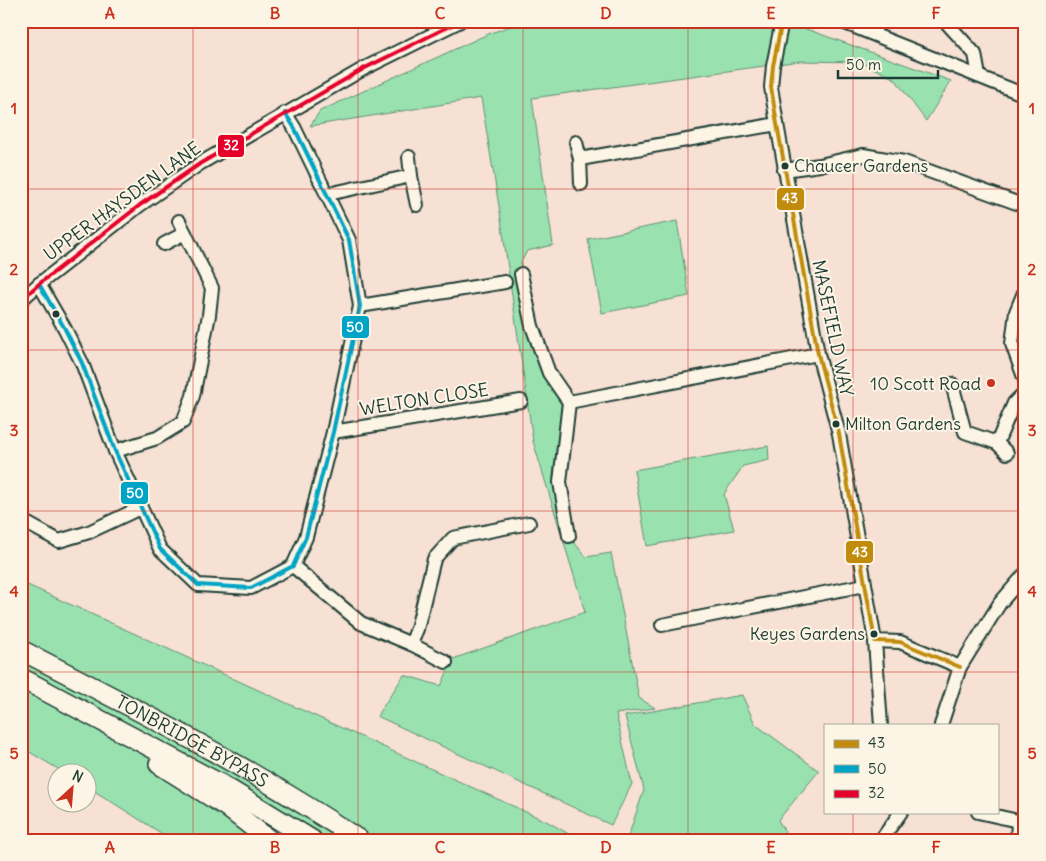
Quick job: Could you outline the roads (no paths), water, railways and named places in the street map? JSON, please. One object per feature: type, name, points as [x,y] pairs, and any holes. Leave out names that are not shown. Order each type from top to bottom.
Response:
[{"type":"highway","name":"TONBRIDGE BYPASS","points":[[21,650],[235,763],[328,818],[359,840]]},
{"type":"highway","name":"TONBRIDGE BYPASS","points":[[24,679],[222,785],[312,840]]},
{"type":"highway","points":[[24,679],[227,807],[269,840]]},
{"type":"street","name":"UPPER HAYSDEN LANE","points":[[21,300],[140,206],[201,163],[365,68],[460,21]]},
{"type":"street","name":"MASEFIELD WAY","points":[[782,21],[771,87],[784,170],[818,354],[839,434],[875,641],[881,724]]},
{"type":"street","points":[[840,21],[1025,96]]},
{"type":"street","points":[[872,34],[880,21]]},
{"type":"street","points":[[945,21],[975,54],[979,76]]},
{"type":"street","points":[[39,284],[82,363],[115,451],[160,549],[198,585],[251,588],[293,566],[306,537],[333,432],[360,306],[349,240],[328,194],[285,113]]},
{"type":"street","points":[[580,159],[777,124]]},
{"type":"street","points":[[576,142],[580,159],[581,184]]},
{"type":"street","points":[[784,170],[863,155],[904,162],[1025,206]]},
{"type":"street","points":[[409,157],[417,205]]},
{"type":"street","points":[[328,194],[411,176]]},
{"type":"street","points":[[115,451],[157,438],[183,422],[193,396],[209,315],[212,288],[179,221]]},
{"type":"street","points":[[164,244],[186,233]]},
{"type":"street","points":[[521,274],[532,326],[548,373],[569,402],[560,482],[569,536]]},
{"type":"street","points":[[360,306],[505,282]]},
{"type":"street","points":[[1025,290],[1016,312],[1012,344],[1025,380]]},
{"type":"street","points":[[569,402],[818,354]]},
{"type":"street","points":[[952,384],[965,432],[997,443],[1008,453]]},
{"type":"street","points":[[997,443],[1014,403],[1025,392]]},
{"type":"street","name":"WELTON CLOSE","points":[[333,432],[521,401]]},
{"type":"street","points":[[21,520],[59,541],[89,532],[140,508]]},
{"type":"street","points":[[410,644],[417,629],[434,560],[453,538],[529,523]]},
{"type":"street","points":[[293,566],[361,623],[446,662]]},
{"type":"street","points":[[941,724],[960,667],[1000,603],[1025,574]]},
{"type":"street","points":[[662,625],[865,585]]},
{"type":"street","points":[[875,641],[900,642],[960,667]]},
{"type":"street","points":[[881,840],[900,814]]},
{"type":"street","points":[[988,814],[1022,821],[1017,840]]},
{"type":"place","name":"Chaucer Gardens","points":[[785,166]]},
{"type":"place","name":"10 Scott Road","points":[[991,383]]},
{"type":"place","name":"Milton Gardens","points":[[836,424]]},
{"type":"place","name":"Keyes Gardens","points":[[874,634]]}]
